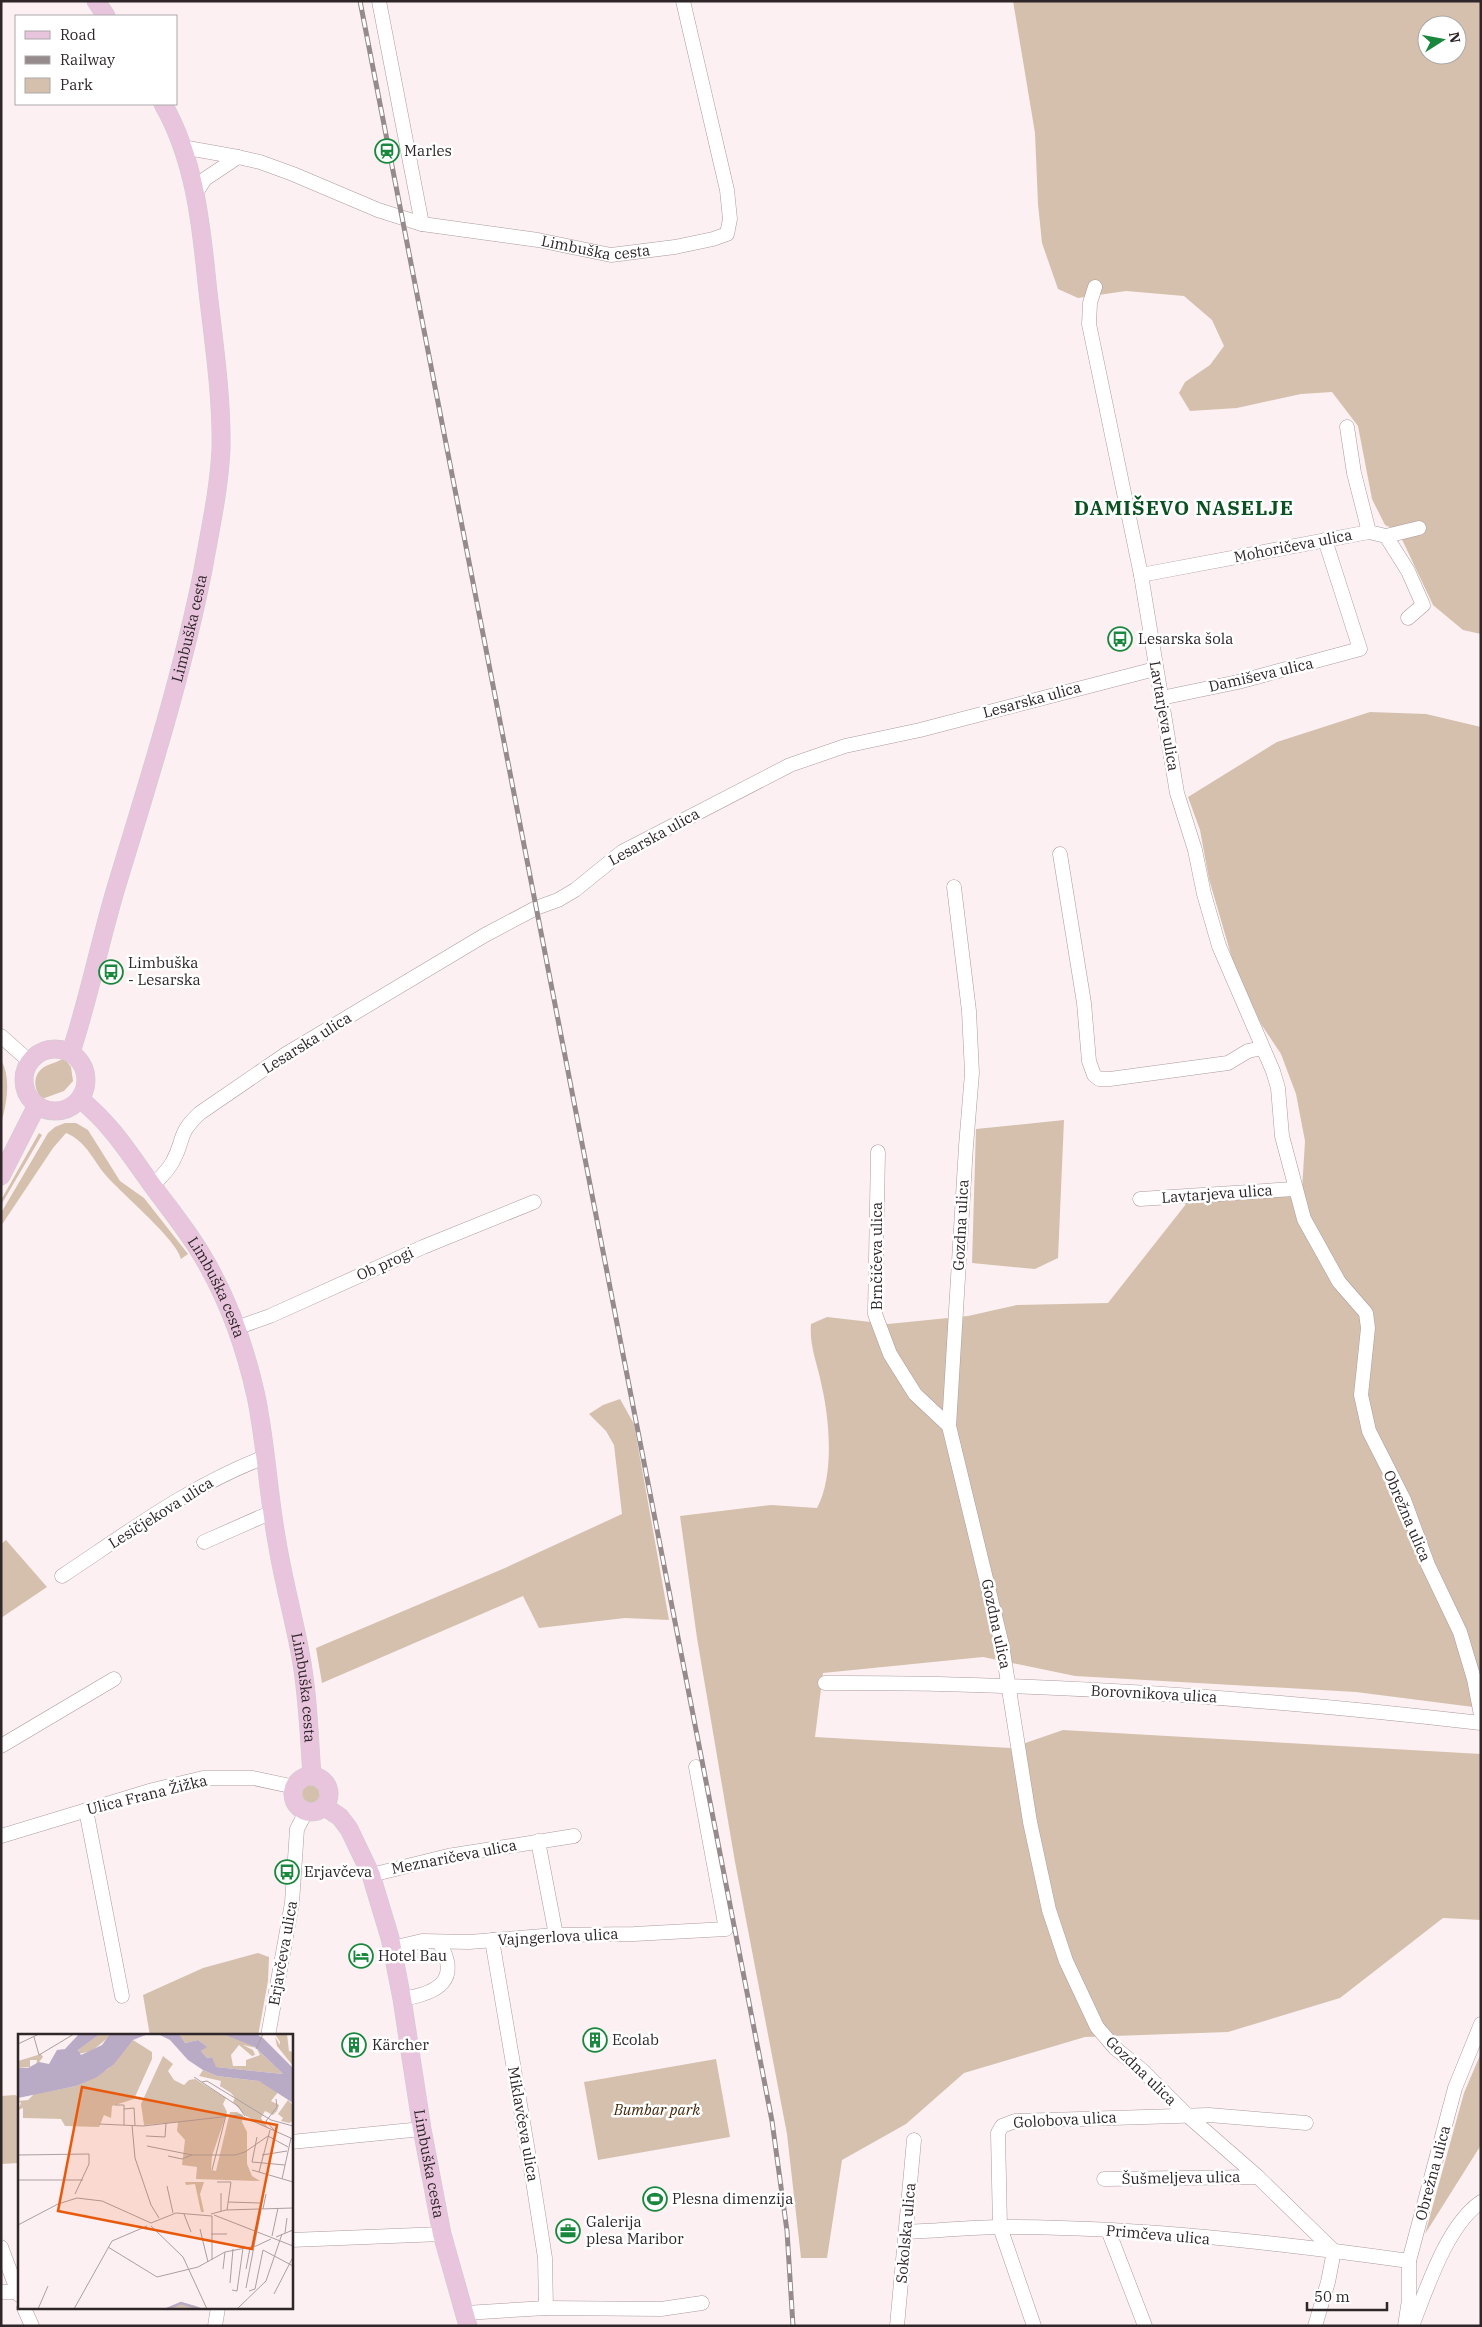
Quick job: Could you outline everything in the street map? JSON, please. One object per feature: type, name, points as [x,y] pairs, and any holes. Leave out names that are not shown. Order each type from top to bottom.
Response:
[{"type":"main road","points":[[96,1],[105,15]]},
{"type":"main road","name":"Limbuška cesta","points":[[71,1052],[113,896],[166,727],[182,665],[214,514],[221,450],[205,258],[196,193],[182,147],[172,120],[164,105]]},
{"type":"main road","points":[[53,1048],[71,1052],[78,1058],[86,1074],[84,1091],[80,1099],[64,1110],[55,1111],[37,1105],[26,1093],[24,1085],[25,1069],[29,1061],[44,1050],[53,1048]]},
{"type":"main road","name":"Limbuška cesta","points":[[80,1099],[93,1110],[132,1154],[152,1186],[200,1252],[216,1281],[236,1328],[256,1397],[272,1512],[305,1681],[312,1776]]},
{"type":"main road","points":[[1,1176],[37,1105]]},
{"type":"main road","points":[[312,1776],[319,1778],[327,1785],[330,1797],[325,1807],[319,1811],[306,1812],[299,1808],[295,1802],[295,1787],[299,1781],[312,1776]]},
{"type":"main road","name":"Limbuška cesta","points":[[325,1807],[340,1817],[349,1830],[371,1875],[392,1948],[402,1999],[422,2129],[442,2234],[466,2319]]},
{"type":"street","points":[[379,1],[422,224]]},
{"type":"street","name":"Limbuška cesta","points":[[182,147],[260,162],[378,210],[422,224],[538,240],[611,255],[675,247],[713,239],[727,234],[730,218],[727,190],[683,1]]},
{"type":"street","points":[[196,193],[206,179],[238,157]]},
{"type":"street","name":"Lavtarjeva ulica","points":[[1095,287],[1090,303],[1088,324],[1104,390],[1141,575],[1176,793],[1195,850],[1219,946],[1278,1088],[1282,1136],[1294,1189],[1304,1219],[1339,1282],[1366,1312]]},
{"type":"street","name":"Mohoričeva ulica","points":[[1141,575],[1369,532],[1354,473],[1347,427]]},
{"type":"street","points":[[1369,532],[1386,536],[1419,528]]},
{"type":"street","points":[[1386,536],[1408,571],[1423,605],[1408,618]]},
{"type":"street","name":"Damiševa ulica","points":[[1160,698],[1238,682],[1360,649],[1325,540]]},
{"type":"street","name":"Lesarska ulica","points":[[152,1186],[174,1161],[181,1137],[189,1123],[286,1054],[485,935],[575,890],[622,852],[781,769],[804,758],[845,746],[920,730],[1155,669]]},
{"type":"street","points":[[1060,854],[1084,1003],[1089,1061],[1094,1075],[1098,1079],[1228,1063],[1248,1051],[1262,1048]]},
{"type":"street","name":"Gozdna ulica","points":[[954,887],[969,1011],[972,1073],[949,1426],[1002,1645],[1030,1822],[1049,1910],[1066,1961],[1097,2028],[1115,2048],[1143,2071],[1187,2115],[1258,2178],[1334,2251]]},
{"type":"street","points":[[1,1036],[29,1061]]},
{"type":"street","name":"Brnčičeva ulica","points":[[878,1152],[875,1314],[890,1354],[915,1394],[949,1426]]},
{"type":"street","name":"Lavtarjeva ulica","points":[[1140,1198],[1294,1189]]},
{"type":"street","name":"Ob progi","points":[[236,1328],[270,1316],[423,1247],[534,1202]]},
{"type":"street","name":"Obrežna ulica","points":[[1366,1312],[1368,1328],[1361,1395],[1369,1431],[1404,1500],[1428,1565],[1460,1632],[1474,1679],[1481,1715]]},
{"type":"street","name":"Lesičjekova ulica","points":[[62,1576],[184,1496],[226,1474],[265,1457]]},
{"type":"street","points":[[204,1542],[272,1512]]},
{"type":"street","points":[[1,1746],[114,1679]]},
{"type":"street","name":"Borovnikova ulica","points":[[825,1683],[1009,1687],[1258,1700],[1481,1723]]},
{"type":"street","name":"Vajngerlova ulica","points":[[392,1948],[422,1941],[492,1940],[556,1935],[634,1934],[726,1929],[696,1767]]},
{"type":"street","name":"Ulica Frana Žižka","points":[[1,1836],[202,1778],[252,1778],[295,1787]]},
{"type":"street","points":[[86,1810],[122,1996]]},
{"type":"street","name":"Erjavčeva ulica","points":[[268,2034],[292,1903],[297,1829],[306,1812]]},
{"type":"street","name":"Meznaričeva ulica","points":[[371,1875],[448,1856],[574,1836]]},
{"type":"street","name":"Meznaričeva ulica","points":[[538,1841],[556,1935]]},
{"type":"street","name":"Miklavčeva ulica","points":[[492,1940],[534,2181],[545,2258],[546,2308]]},
{"type":"street","points":[[402,1999],[414,1997],[440,1986],[447,1976],[447,1957],[439,1942]]},
{"type":"street","name":"Obrežna ulica","points":[[1404,2326],[1409,2300],[1409,2261],[1455,2088],[1481,2024]]},
{"type":"street","name":"Golobova ulica","points":[[1034,2326],[1000,2227],[998,2133],[1002,2126],[1015,2121],[1187,2115],[1306,2123]]},
{"type":"street","points":[[292,2142],[422,2129]]},
{"type":"street","name":"Sokolska ulica","points":[[897,2326],[914,2140]]},
{"type":"street","name":"Šušmeljeva ulica","points":[[1104,2179],[1258,2178]]},
{"type":"street","points":[[1412,2326],[1447,2246],[1463,2219],[1481,2202]]},
{"type":"street","name":"Primčeva ulica","points":[[906,2232],[1000,2227],[1108,2230],[1334,2251],[1409,2261]]},
{"type":"street","points":[[1108,2230],[1145,2326]]},
{"type":"street","points":[[292,2240],[442,2234]]},
{"type":"street","points":[[1,2246],[18,2294],[1,2292]]},
{"type":"street","points":[[1315,2326],[1328,2282],[1334,2251]]},
{"type":"street","points":[[466,2319],[546,2308],[661,2309],[702,2303]]},
{"type":"street","points":[[25,2310],[32,2326]]},
{"type":"street","points":[[214,2326],[218,2310]]},
{"type":"green space","points":[[1013,1],[1481,1],[1481,634],[1463,630],[1433,605],[1398,531],[1385,525],[1372,499],[1358,426],[1332,392],[1301,394],[1237,408],[1190,411],[1179,393],[1185,382],[1210,365],[1224,346],[1212,320],[1184,296],[1126,291],[1078,298],[1058,289],[1042,243],[1038,204],[1035,133]]},
{"type":"green space","points":[[1370,712],[1426,714],[1481,727],[1481,1708],[1356,1692],[1075,1676],[983,1657],[823,1673],[815,1737],[1011,1748],[1063,1730],[1481,1754],[1481,1920],[1443,1918],[1340,1998],[1228,2032],[1085,2037],[964,2073],[906,2124],[842,2160],[827,2258],[801,2258],[787,2134],[735,1862],[697,1638],[680,1516],[771,1505],[817,1508],[826,1481],[829,1449],[825,1401],[813,1348],[811,1324],[827,1317],[888,1324],[968,1316],[1017,1305],[1108,1303],[1190,1199],[1302,1190],[1305,1141],[1296,1094],[1281,1054],[1261,1024],[1234,965],[1209,879],[1200,830],[1188,797],[1277,742]]},
{"type":"green space","points":[[64,1058],[71,1067],[73,1081],[64,1091],[42,1099],[37,1091],[35,1081],[38,1073],[46,1066]]},
{"type":"green space","points":[[1,1060],[7,1084],[1,1125]]},
{"type":"green space","points":[[1064,1120],[1058,1258],[1035,1269],[972,1263],[976,1129]]},
{"type":"green space","points":[[65,1123],[76,1123],[88,1130],[120,1181],[144,1198],[188,1254],[181,1259],[177,1250],[159,1228],[111,1181],[83,1144],[66,1133],[53,1148],[1,1226],[1,1213],[48,1133],[55,1127]]},
{"type":"green space","points":[[39,1133],[42,1135],[1,1205],[1,1200]]},
{"type":"green space","points":[[620,1399],[634,1424],[669,1620],[625,1618],[539,1628],[523,1596],[322,1683],[316,1648],[505,1568],[622,1514],[614,1445],[606,1431],[589,1414],[603,1405]]},
{"type":"green space","points":[[6,1540],[47,1587],[1,1618],[1,1544]]},
{"type":"green space","points":[[310,1785],[317,1788],[320,1795],[317,1802],[310,1805],[303,1802],[300,1795],[303,1788]]},
{"type":"green space","points":[[258,1953],[269,1957],[268,1981],[258,2034],[150,2034],[143,1995],[203,1968]]},
{"type":"green space","points":[[1481,2053],[1481,2145],[1425,2234],[1464,2093]]},
{"type":"green space","name":"Bumbar park","points":[[716,2059],[730,2137],[598,2160],[584,2082]]},
{"type":"green space","points":[[1,2096],[18,2096],[18,2163],[1,2164]]},
{"type":"railway","points":[[360,1],[772,2121],[787,2231],[793,2326]]},
{"type":"place","name":"Marles","points":[[387,151]]},
{"type":"place","name":"Lesarska šola","points":[[1120,639]]},
{"type":"place","name":"Limbuška - Lesarska","points":[[111,972]]},
{"type":"place","name":"Erjavčeva","points":[[287,1872]]},
{"type":"place","name":"Hotel Bau","points":[[361,1956]]},
{"type":"place","name":"Ecolab","points":[[595,2040]]},
{"type":"place","name":"Kärcher","points":[[354,2045]]},
{"type":"place","name":"Plesna dimenzija","points":[[655,2199]]},
{"type":"place","name":"Galerija plesa Maribor","points":[[568,2231]]},
{"type":"district","name":"DAMIŠEVO NASELJE","points":[[1184,508]]}]
